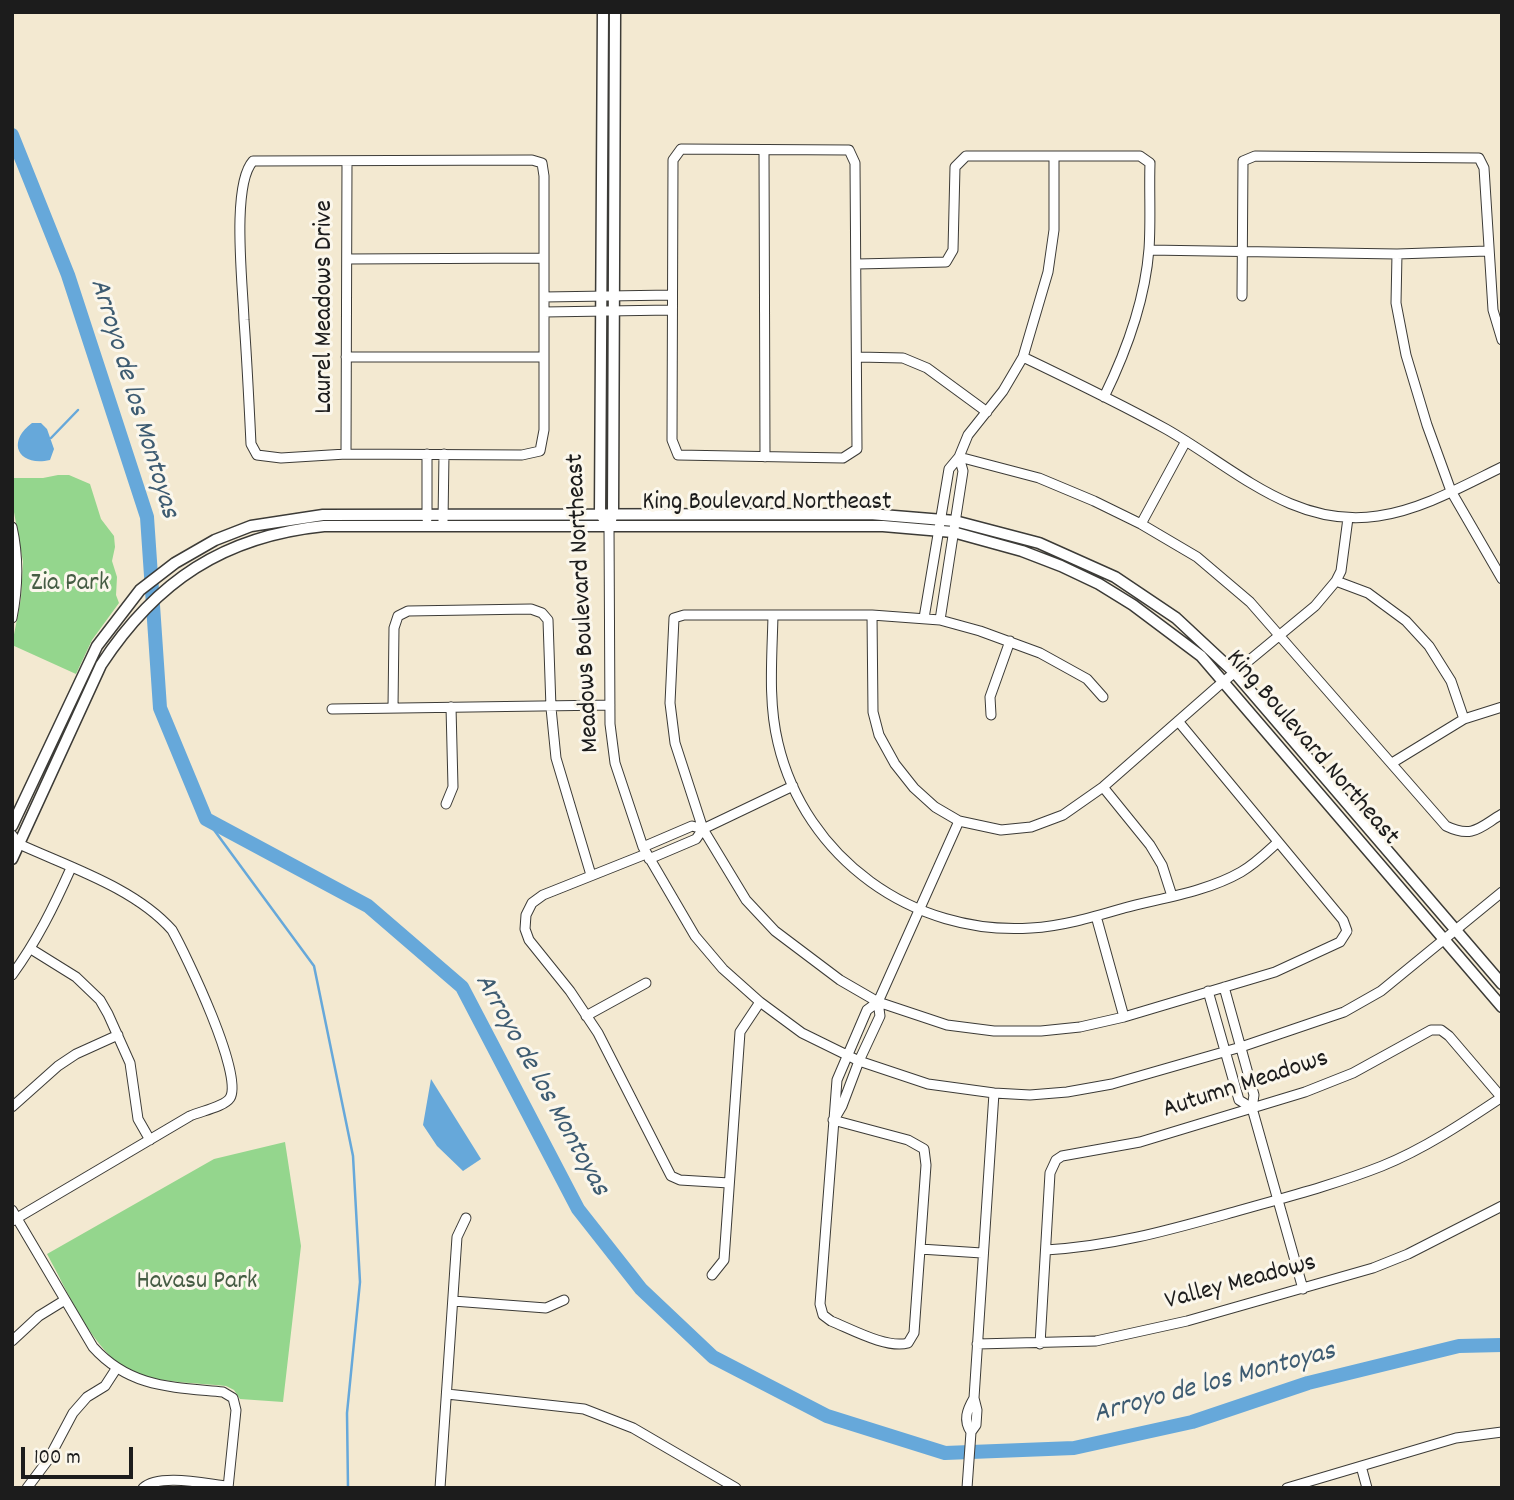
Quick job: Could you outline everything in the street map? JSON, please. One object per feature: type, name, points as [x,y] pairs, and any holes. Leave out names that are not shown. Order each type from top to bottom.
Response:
[{"type":"street","name":"Meadows Boulevard Northeast","points":[[603,12],[600,514],[609,527]]},
{"type":"street","name":"Meadows Boulevard Northeast","points":[[615,12],[613,514],[609,527],[610,705],[615,763],[646,853],[695,936],[723,969],[760,1002],[802,1032],[847,1056],[901,1077],[928,1084],[994,1093],[1030,1095],[1067,1092],[1112,1084],[1241,1047],[1344,1012],[1381,991],[1502,891]]},
{"type":"street","points":[[681,149],[764,149],[849,150],[855,163],[857,449],[843,458],[678,455],[672,440],[673,160],[681,149]]},
{"type":"street","points":[[764,149],[765,457]]},
{"type":"street","points":[[857,264],[946,262],[953,250],[955,167],[966,156],[1140,156],[1150,163],[1149,250],[1137,318],[1104,397]]},
{"type":"street","points":[[1242,296],[1243,161],[1255,156],[1479,158],[1484,168],[1487,251],[1493,310],[1502,341]]},
{"type":"street","points":[[924,618],[948,469],[959,457],[968,435],[987,412],[1023,357],[1048,272],[1054,230],[1054,157]]},
{"type":"street","points":[[532,160],[542,163],[544,430],[540,451],[522,455],[346,454],[281,458],[257,455],[251,444],[239,250],[243,192],[248,166],[253,161],[347,161],[532,160]]},
{"type":"street","name":"Laurel Meadows Drive","points":[[346,454],[347,161]]},
{"type":"street","points":[[1149,250],[1397,254],[1487,251]]},
{"type":"street","points":[[1397,254],[1396,303],[1406,355],[1427,425],[1451,491],[1502,579]]},
{"type":"street","points":[[347,258],[544,258]]},
{"type":"street","points":[[544,297],[672,295]]},
{"type":"street","points":[[544,312],[671,310]]},
{"type":"street","points":[[346,357],[544,357]]},
{"type":"street","points":[[858,357],[903,358],[927,368],[987,412]]},
{"type":"street","points":[[1023,357],[1185,441],[1277,500],[1318,514],[1348,518],[1379,516],[1451,491],[1502,467]]},
{"type":"street","points":[[1141,524],[1185,441]]},
{"type":"street","points":[[427,454],[428,527]]},
{"type":"street","points":[[443,527],[444,454]]},
{"type":"street","points":[[959,457],[1039,478],[1094,500],[1197,557],[1250,602],[1446,826],[1460,833],[1475,831],[1502,814]]},
{"type":"street","points":[[940,621],[962,471],[959,457]]},
{"type":"street","name":"King Boulevard Northeast","points":[[12,826],[96,646],[131,600],[167,569],[215,540],[251,527],[323,515],[870,514],[940,519],[954,527],[1061,566],[1099,584],[1133,605],[1201,656],[1502,1007]]},
{"type":"street","points":[[872,615],[873,712],[879,735],[895,764],[914,788],[935,807],[958,821],[1000,830],[1031,828],[1062,816],[1102,787],[1315,606],[1336,581],[1344,557],[1348,518]]},
{"type":"street","name":"King Boulevard Northeast","points":[[12,859],[14,841],[101,665],[134,618],[194,568],[234,546],[295,529],[324,527],[883,526],[938,531],[954,527],[1039,543],[1115,577],[1176,618],[1235,673],[1502,984]]},
{"type":"street","points":[[12,527],[17,548],[18,576],[12,618]]},
{"type":"street","points":[[1336,581],[1367,593],[1406,621],[1429,646],[1451,681],[1464,719]]},
{"type":"street","points":[[393,707],[394,628],[398,616],[408,611],[531,609],[542,613],[548,621],[556,758],[591,875]]},
{"type":"street","points":[[1103,697],[1087,679],[1040,653],[1010,641],[924,618],[872,615],[684,615],[674,618],[670,703],[675,743],[703,829],[746,900],[775,931],[840,980],[878,1002],[947,1025],[994,1031],[1041,1031],[1080,1027],[1124,1017],[1275,972],[1340,942],[1347,931],[1343,920],[1178,721]]},
{"type":"street","points":[[773,616],[772,707],[778,743],[793,786],[805,810],[839,857],[889,895],[919,909],[940,918],[1000,928],[1067,924],[1218,884],[1259,860],[1278,842]]},
{"type":"street","points":[[991,715],[990,697],[1010,641]]},
{"type":"street","points":[[332,709],[551,708],[610,705]]},
{"type":"street","points":[[446,804],[453,787],[451,707]]},
{"type":"street","points":[[1392,763],[1464,719],[1502,708]]},
{"type":"street","points":[[729,1184],[680,1180],[671,1176],[598,1033],[529,940],[525,929],[526,915],[532,903],[543,895],[646,853],[692,826],[703,829],[793,786]]},
{"type":"street","points":[[1102,787],[1163,865],[1172,896]]},
{"type":"street","points":[[833,1120],[908,1140],[924,1149],[926,1165],[914,1333],[908,1343],[888,1343],[831,1321],[821,1311],[833,1120],[837,1080],[847,1056],[867,1010],[878,1002],[958,821]]},
{"type":"street","points":[[14,841],[135,897],[154,911],[172,930],[225,1045],[232,1090],[229,1099],[220,1106],[190,1116],[14,1216],[93,1347],[116,1368],[144,1382],[223,1392],[233,1398],[236,1410],[228,1487],[162,1480],[142,1488]]},
{"type":"street","points":[[12,975],[47,921],[71,868]]},
{"type":"street","points":[[1096,916],[1124,1017]]},
{"type":"street","points":[[31,949],[88,986],[108,1014],[130,1063],[138,1119],[150,1140]]},
{"type":"street","points":[[586,1016],[646,983]]},
{"type":"street","points":[[1224,987],[1254,1095],[1252,1108],[1303,1289]]},
{"type":"street","points":[[1208,991],[1239,1100],[1252,1108]]},
{"type":"street","points":[[712,1275],[724,1260],[740,1031],[760,1002]]},
{"type":"street","points":[[833,1120],[842,1106],[880,1016],[878,1002]]},
{"type":"street","name":"Autumn Meadows","points":[[1046,1250],[1051,1172],[1056,1160],[1062,1156],[1140,1142],[1252,1108],[1353,1073],[1431,1030],[1441,1030],[1502,1098]]},
{"type":"street","points":[[12,1107],[58,1066],[76,1054],[117,1035]]},
{"type":"street","points":[[967,1488],[971,1435],[966,1424],[967,1410],[974,1398],[994,1093]]},
{"type":"street","points":[[1040,1344],[1046,1250],[1087,1247],[1151,1236],[1331,1184],[1383,1166],[1428,1144],[1502,1098]]},
{"type":"street","name":"Valley Meadows","points":[[977,1345],[1096,1341],[1143,1332],[1373,1268],[1408,1254],[1502,1206]]},
{"type":"street","points":[[440,1488],[457,1237],[466,1218]]},
{"type":"street","points":[[920,1249],[982,1253]]},
{"type":"street","points":[[12,1341],[39,1316],[65,1300]]},
{"type":"street","points":[[453,1301],[546,1308],[564,1300]]},
{"type":"street","points":[[27,1488],[48,1460],[73,1413],[87,1397],[105,1386],[116,1368]]},
{"type":"street","points":[[447,1394],[584,1409],[633,1428],[736,1488]]},
{"type":"street","points":[[1287,1488],[1456,1438],[1502,1432]]},
{"type":"street","points":[[1361,1466],[1367,1488]]},
{"type":"green space","name":"Zia Park","points":[[69,475],[90,484],[101,519],[114,536],[115,547],[112,561],[117,577],[116,595],[119,603],[92,640],[76,674],[12,645],[21,598],[23,562],[12,501],[12,478]]},
{"type":"green space","name":"Havasu Park","points":[[285,1142],[301,1246],[283,1402],[240,1399],[234,1390],[226,1386],[161,1380],[140,1375],[124,1367],[110,1356],[85,1324],[47,1254],[214,1159]]},
{"type":"water","points":[[32,423],[41,423],[47,429],[54,449],[50,460],[30,460],[19,451],[19,438]]},
{"type":"water","points":[[431,1079],[481,1159],[463,1171],[437,1146],[423,1125]]},
{"type":"waterway","name":"Arroyo de los Montoyas","points":[[12,135],[68,275],[147,517],[160,708],[206,819],[368,906],[462,987],[578,1209],[641,1289],[713,1357],[827,1416],[945,1453],[1074,1448],[1192,1422],[1308,1383],[1459,1346],[1502,1345]]},
{"type":"waterway","points":[[51,438],[78,410]]},
{"type":"waterway","points":[[206,819],[314,966],[353,1156],[360,1282],[347,1413],[348,1488]]}]
